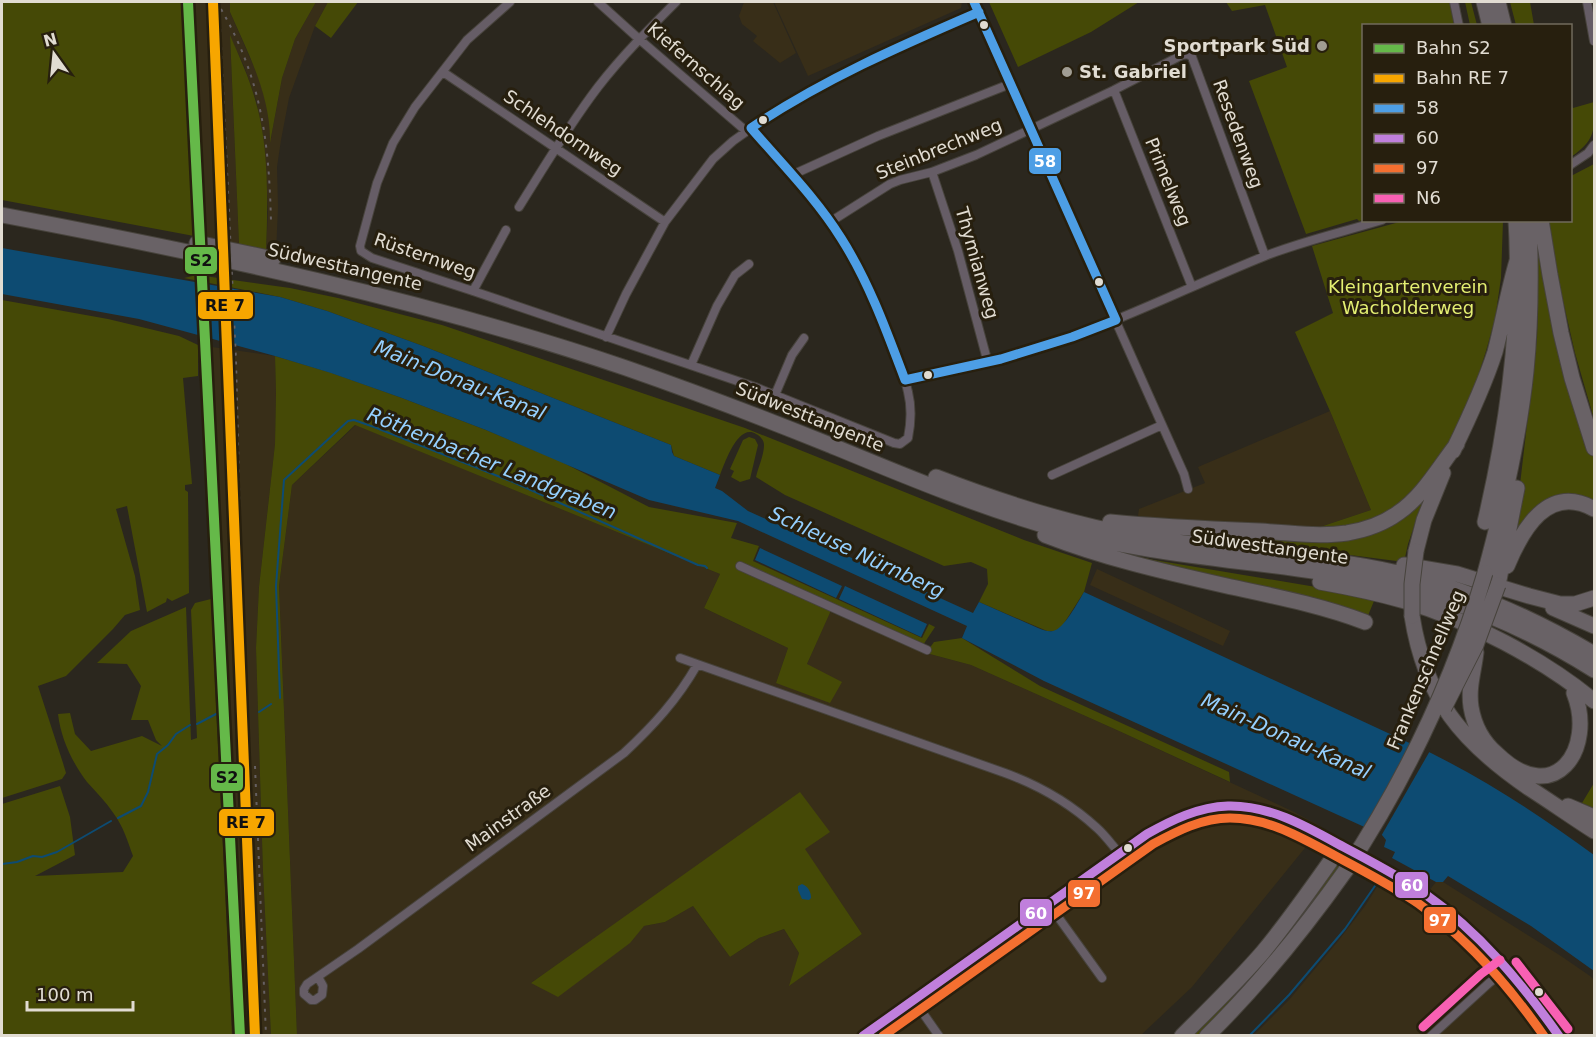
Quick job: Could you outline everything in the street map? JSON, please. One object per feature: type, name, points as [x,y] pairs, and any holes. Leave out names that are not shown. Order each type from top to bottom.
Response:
[{"type":"highway","points":[[1484,2],[1490,24]]},
{"type":"highway","points":[[1498,2],[1504,24]]},
{"type":"highway","name":"Südwesttangente","points":[[2,204],[297,264],[484,312],[682,377],[951,483],[1029,510],[1082,525],[1137,536],[1293,556],[1377,569],[1416,578],[1450,588],[1518,614],[1594,654]]},
{"type":"highway","name":"Südwesttangente","points":[[2,215],[161,246],[406,301],[590,356],[689,390],[958,497],[1022,519],[1085,537],[1147,549],[1337,574],[1424,593],[1501,620],[1541,639],[1594,670]]},
{"type":"highway","points":[[1485,522],[1511,380],[1517,261],[1516,222]]},
{"type":"highway","name":"Frankenschnellweg","points":[[1207,1035],[1276,963],[1346,870],[1380,816],[1408,763],[1455,659],[1496,578],[1505,498],[1526,372],[1530,284],[1529,222]]},
{"type":"highway","points":[[1541,222],[1561,333],[1575,387],[1594,444]]},
{"type":"highway","points":[[1517,261],[1508,290],[1499,338],[1488,372],[1424,520],[1416,550],[1412,584],[1412,616],[1419,650],[1434,690],[1462,732],[1507,773],[1594,831]]},
{"type":"highway","points":[[1029,510],[1111,522],[1186,528],[1344,533],[1368,528],[1398,513],[1423,490],[1457,444]]},
{"type":"highway","points":[[958,497],[970,507],[1104,556],[1315,606],[1365,622]]},
{"type":"highway","points":[[1548,669],[1580,699],[1591,724],[1590,743],[1583,758],[1573,769],[1552,777],[1537,776],[1515,769],[1503,760],[1484,739],[1477,727],[1470,705],[1470,680],[1476,645],[1496,578],[1528,525],[1541,512],[1564,502],[1583,504],[1594,509]]},
{"type":"highway","points":[[1293,556],[1336,556],[1425,568],[1457,574],[1529,596],[1568,604],[1586,602],[1594,598]]},
{"type":"highway","points":[[1221,560],[1263,571],[1361,590],[1405,601],[1436,612],[1489,635],[1566,680],[1594,701]]},
{"type":"highway","points":[[1529,596],[1594,626]]},
{"type":"highway","points":[[1408,763],[1443,712],[1476,645]]},
{"type":"highway","points":[[1530,788],[1594,817]]},
{"type":"highway","points":[[1182,1035],[1263,951],[1330,862]]},
{"type":"street","name":"Rüsternweg","points":[[510,2],[467,40],[415,107],[393,143],[377,183],[360,246],[361,251],[372,258],[775,395],[894,443],[903,442]]},
{"type":"street","name":"Kiefernschlag","points":[[597,2],[748,129],[817,203],[855,263],[875,304],[905,380],[911,413],[908,438],[903,442]]},
{"type":"street","points":[[519,207],[598,87],[639,39],[676,2]]},
{"type":"street","points":[[974,2],[1184,474],[1188,489]]},
{"type":"street","points":[[1454,2],[1459,24]]},
{"type":"street","points":[[1587,2],[1594,41]]},
{"type":"street","points":[[606,337],[626,294],[665,222],[713,159],[748,129],[794,100],[870,60],[979,12]]},
{"type":"street","name":"Resedenweg","points":[[1030,129],[1114,90],[1182,54],[1188,54],[1192,57],[1264,256]]},
{"type":"street","name":"Schlehdornweg","points":[[443,72],[665,222]]},
{"type":"street","points":[[792,175],[878,136],[1010,84]]},
{"type":"street","name":"Primelweg","points":[[1114,90],[1192,287]]},
{"type":"street","name":"Steinbrechweg","points":[[830,222],[890,184],[932,172],[1030,129]]},
{"type":"street","points":[[1572,164],[1588,153],[1594,145]]},
{"type":"street","name":"Thymianweg","points":[[932,172],[958,251],[988,363]]},
{"type":"street","points":[[905,380],[988,363],[1038,349],[1116,320],[1264,256],[1375,222]]},
{"type":"street","points":[[473,291],[506,230]]},
{"type":"street","points":[[691,365],[717,306],[735,275],[749,264]]},
{"type":"street","points":[[775,395],[792,355],[804,338]]},
{"type":"street","points":[[1052,475],[1162,425]]},
{"type":"street","points":[[740,566],[927,650]]},
{"type":"street","points":[[680,658],[1032,784],[1062,801],[1098,828],[1119,853]]},
{"type":"street","name":"Mainstraße","points":[[318,977],[624,753],[655,724],[687,684],[698,666]]},
{"type":"street","points":[[862,1035],[1147,834],[1196,810],[1227,806],[1263,809],[1289,819],[1402,879],[1429,896],[1460,922],[1507,969],[1559,1035]]},
{"type":"street","points":[[1048,903],[1102,978]]},
{"type":"street","points":[[1431,1035],[1507,969]]},
{"type":"street","points":[[913,999],[939,1035]]},
{"type":"shaded area","points":[[185,2],[230,2],[230,12],[258,76],[268,108],[271,138],[282,78],[295,39],[316,2],[328,2],[315,26],[289,98],[277,167],[276,253],[266,251],[268,212],[266,177],[262,130],[256,100],[244,66],[230,37],[239,244],[194,236]]},
{"type":"shaded area","points":[[744,2],[773,2],[796,53],[780,63],[753,41],[757,36],[742,24],[739,16]]},
{"type":"shaded area","points":[[774,2],[962,2],[961,8],[808,76]]},
{"type":"shaded area","points":[[198,345],[275,356],[275,444],[259,587],[256,648],[271,1035],[232,1035]]},
{"type":"shaded area","points":[[1330,411],[1371,510],[1308,531],[1138,516],[1139,509],[1205,483],[1198,467]]},
{"type":"shaded area","points":[[356,425],[720,574],[704,608],[788,648],[776,683],[807,664],[830,612],[926,653],[971,665],[1119,731],[1322,827],[1192,987],[1141,1035],[297,1035],[279,586],[292,485]],"holes":[[[804,849],[862,934],[790,985],[799,953],[784,929],[759,938],[730,957],[693,906],[665,922],[644,926],[531,983],[578,950]]]},
{"type":"shaded area","points":[[1097,569],[1230,631],[1223,646],[1090,585]]},
{"type":"shaded area","points":[[1382,879],[1419,903],[1436,882],[1443,882],[1590,976],[1594,980],[1594,1035],[1253,1036],[1289,1000],[1339,940]]},
{"type":"green space","points":[[2,2],[185,2],[194,236],[2,200]]},
{"type":"green space","points":[[230,2],[316,2],[295,39],[282,78],[270,143],[263,92],[230,12]]},
{"type":"green space","points":[[328,2],[358,2],[331,38],[315,26]]},
{"type":"green space","points":[[989,2],[1139,2],[1091,32],[1018,67]]},
{"type":"green space","points":[[1226,2],[1450,2],[1454,24],[1362,24],[1362,220],[1357,219],[1306,234],[1249,81],[1287,67],[1265,5],[1232,11]]},
{"type":"green space","points":[[1465,2],[1471,2],[1477,24],[1470,24]]},
{"type":"green space","points":[[1510,2],[1530,2],[1534,24],[1516,24]]},
{"type":"green space","points":[[230,35],[253,91],[263,135],[267,194],[266,251],[239,244]]},
{"type":"green space","points":[[1594,102],[1592,134],[1585,145],[1572,156],[1572,106]]},
{"type":"green space","points":[[1594,164],[1594,419],[1575,353],[1556,270],[1549,222],[1572,222],[1572,175]]},
{"type":"green space","name":"Kleingartenverein Wacholderweg","points":[[1399,222],[1503,222],[1501,278],[1495,319],[1473,392],[1446,449],[1425,482],[1376,523],[1308,531],[1371,510],[1295,332],[1333,313],[1312,246]]},
{"type":"green space","points":[[1534,222],[1585,435],[1594,457],[1594,505],[1569,499],[1513,545],[1537,338],[1538,301]]},
{"type":"green space","points":[[197,275],[290,288],[442,325],[745,428],[1024,540],[1092,563],[1084,592],[1061,628],[1047,631],[979,602],[988,584],[987,569],[971,562],[944,566],[785,495],[756,477],[764,445],[762,438],[756,434],[749,432],[738,439],[720,475],[674,456],[671,445],[423,346],[327,311],[280,297],[184,278]]},
{"type":"green space","points":[[2,300],[108,319],[179,336],[198,345],[198,376],[183,378],[192,484],[185,485],[185,490],[188,492],[189,593],[172,601],[167,598],[166,602],[147,612],[127,506],[116,509],[135,576],[140,610],[125,615],[66,676],[38,686],[66,773],[62,779],[2,798]]},
{"type":"green space","points":[[275,356],[332,373],[486,430],[560,461],[649,507],[737,523],[731,538],[759,546],[753,561],[922,638],[929,624],[935,627],[923,645],[833,606],[807,664],[842,682],[830,703],[776,683],[788,648],[704,608],[720,574],[355,425],[292,485],[279,586],[297,1035],[271,1036],[256,648],[259,587],[275,444]]},
{"type":"green space","points":[[749,437],[755,439],[758,445],[750,479],[740,482],[731,477],[734,471],[730,469],[743,440]]},
{"type":"green space","points":[[1424,497],[1404,562],[1151,532],[1332,537]]},
{"type":"green space","points":[[1114,551],[1154,560],[1322,588],[1374,601],[1367,618]]},
{"type":"green space","points":[[211,599],[232,1035],[2,1035],[2,804],[60,786],[70,817],[75,855],[35,876],[123,872],[133,856],[125,834],[111,810],[87,782],[68,750],[58,714],[70,713],[75,734],[91,751],[142,736],[162,746],[156,740],[148,720],[131,720],[141,686],[127,664],[97,663],[131,631],[186,607],[191,740],[197,738],[191,610],[195,603]]},
{"type":"green space","points":[[962,638],[1040,686],[1229,772],[1230,782],[971,665],[926,653],[934,642]]},
{"type":"green space","points":[[1594,783],[1594,808],[1582,803]]},
{"type":"green space","points":[[800,792],[830,832],[805,849],[862,934],[789,986],[799,953],[784,929],[759,938],[730,957],[693,906],[665,922],[644,926],[630,943],[558,997],[531,983]]},
{"type":"green space","points":[[1336,865],[1340,868],[1323,893],[1235,999],[1199,1035],[1192,1036]]},
{"type":"water","name":"Main-Donau-Kanal","points":[[2,248],[280,297],[327,311],[423,346],[671,445],[674,456],[720,475],[715,488],[748,511],[973,613],[979,602],[1040,629],[1053,631],[1066,620],[1084,592],[1431,753],[1515,801],[1594,855],[1594,971],[1531,926],[1448,876],[1443,882],[1436,882],[1392,858],[1395,852],[1384,847],[1386,840],[1382,835],[1044,681],[962,638],[967,626],[738,521],[649,500],[486,430],[331,373],[139,319],[2,294]]},
{"type":"water","points":[[760,548],[842,586],[836,598],[755,560]]},
{"type":"water","points":[[845,586],[927,624],[921,637],[839,599]]},
{"type":"water","points":[[802,884],[810,891],[809,900],[802,899],[798,890],[798,886]]},
{"type":"pier","points":[[1414,741],[1431,749],[1380,838],[1364,830]]},
{"type":"waterway","name":"Röthenbacher Landgraben","points":[[280,698],[276,586],[284,480],[348,421],[354,420],[374,427],[513,482],[707,568]]},
{"type":"waterway","name":"Röthenbacher Landgraben","points":[[259,712],[271,704]]},
{"type":"waterway","name":"Röthenbacher Landgraben","points":[[197,724],[216,714]]},
{"type":"waterway","name":"Röthenbacher Landgraben","points":[[118,818],[141,806],[148,792],[157,754],[176,734],[190,725]]},
{"type":"waterway","name":"Röthenbacher Landgraben","points":[[2,864],[57,852],[111,821]]},
{"type":"waterway","points":[[1249,1036],[1289,995],[1345,929],[1377,883]]},
{"type":"railway","points":[[219,2],[236,360],[249,776]]},
{"type":"railway","points":[[221,9],[246,61],[261,112],[268,165],[271,222]]},
{"type":"railway","points":[[255,766],[266,1036]]},
{"type":"rail line","name":"S2","points":[[188,2],[240,1036]]},
{"type":"transit line","points":[[213,2],[255,1036]]},
{"type":"transit line","name":"58","points":[[974,2],[1116,320]]},
{"type":"transit line","name":"58","points":[[751,128],[805,94],[834,79],[979,12]]},
{"type":"transit line","name":"58","points":[[751,128],[810,195],[841,238],[869,290],[905,380]]},
{"type":"transit line","name":"58","points":[[905,380],[1001,359],[1072,337],[1116,320]]},
{"type":"transit line","name":"60","points":[[863,1036],[1147,834],[1176,819],[1196,812],[1228,806],[1257,809],[1299,823],[1383,868],[1425,894],[1481,941],[1498,959],[1530,996],[1559,1036]]},
{"type":"transit line","name":"97","points":[[883,1036],[1153,844],[1200,823],[1230,818],[1257,821],[1296,835],[1398,890],[1419,904],[1454,932],[1487,964],[1544,1036]]},
{"type":"transit line","name":"N6","points":[[1423,1027],[1481,974],[1500,960]]},
{"type":"transit line","name":"N6","points":[[1516,962],[1568,1029]]},
{"type":"place","name":"Sportpark Süd","points":[[1322,46]]},
{"type":"place","name":"St. Gabriel","points":[[1067,72]]},
{"type":"water label","name":"Schleuse Nürnberg","points":[[857,552]]}]
